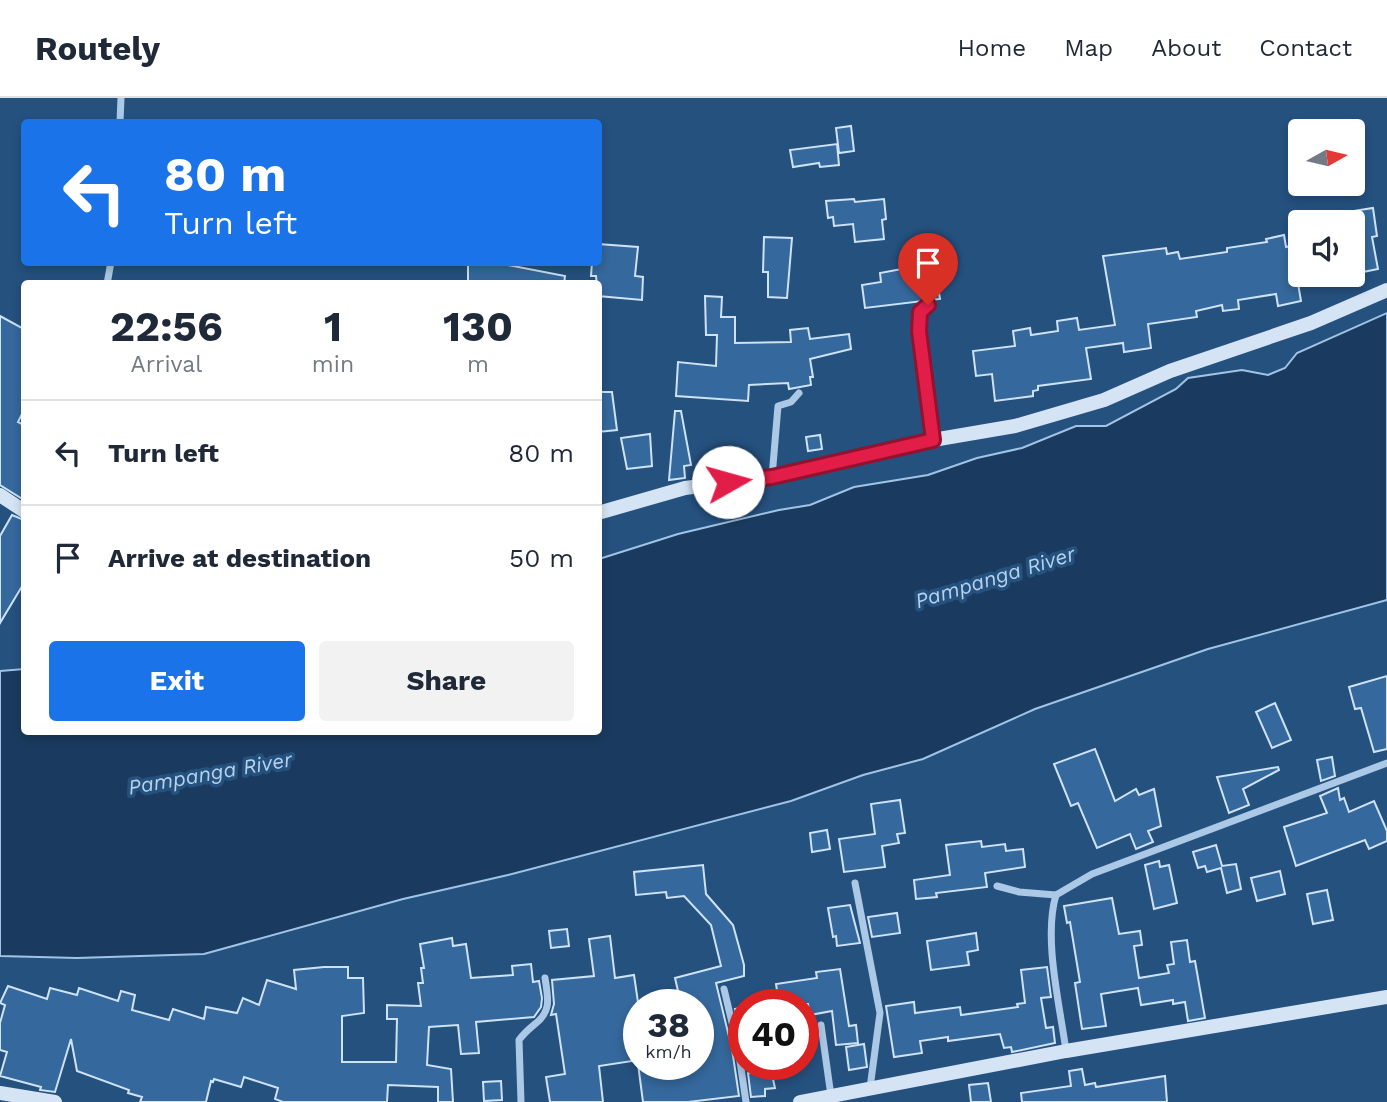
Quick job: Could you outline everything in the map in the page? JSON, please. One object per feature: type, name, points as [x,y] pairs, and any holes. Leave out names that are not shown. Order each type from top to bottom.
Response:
[{"type":"street","points":[[120,119],[121,98]]},
{"type":"street","points":[[602,512],[685,488],[772,477],[933,440],[1015,426],[1104,400],[1170,371],[1311,323],[1387,290]]},
{"type":"street","points":[[928,305],[920,312],[919,331],[933,440]]},
{"type":"street","points":[[772,477],[778,406],[791,402],[799,393]]},
{"type":"street","points":[[0,495],[21,509]]},
{"type":"street","points":[[997,886],[1019,892],[1056,895],[1092,874],[1387,762]]},
{"type":"street","points":[[855,883],[880,1013],[870,1088]]},
{"type":"street","points":[[1056,895],[1052,910],[1051,941],[1066,1051]]},
{"type":"street","points":[[521,1102],[519,1040],[524,1032],[546,1014],[548,1006],[545,978]]},
{"type":"street","points":[[724,989],[738,1048],[746,1102]]},
{"type":"street","points":[[800,1102],[1066,1051],[1387,997]]},
{"type":"street","points":[[821,1025],[831,1096]]},
{"type":"street","points":[[0,1093],[55,1102]]},
{"type":"water","name":"Pampanga River","points":[[1387,313],[1387,600],[1208,649],[1035,709],[923,759],[863,775],[791,801],[508,875],[403,899],[204,954],[77,958],[0,956],[0,671],[21,669],[21,735],[602,735],[602,558],[678,534],[810,505],[854,487],[928,475],[977,458],[1022,448],[1076,426],[1106,426],[1176,389],[1188,378],[1242,370],[1268,375],[1285,368],[1297,353]]},
{"type":"building","points":[[851,126],[854,151],[839,153],[836,128]]},
{"type":"building","points":[[837,144],[839,165],[820,167],[819,163],[793,167],[790,150]]},
{"type":"building","points":[[854,199],[855,202],[884,199],[884,239],[855,242],[853,224],[834,226],[833,217],[828,218],[826,201]]},
{"type":"building","points":[[1373,208],[1377,236],[1372,237],[1378,269],[1365,272],[1365,210],[1360,210]]},
{"type":"building","points":[[1284,235],[1288,247],[1288,287],[1299,287],[1301,301],[1278,306],[1276,294],[1238,300],[1239,309],[1223,311],[1222,305],[1196,311],[1197,317],[1148,324],[1151,348],[1124,352],[1123,343],[1086,348],[1091,379],[1038,386],[1038,390],[1033,391],[1033,396],[995,401],[992,374],[976,376],[973,351],[1015,346],[1013,331],[1030,328],[1031,335],[1058,331],[1057,321],[1077,318],[1079,330],[1115,325],[1103,256],[1166,248],[1167,254],[1178,252],[1180,259],[1227,252],[1227,248],[1267,242],[1266,239]]},
{"type":"building","points":[[764,237],[792,238],[787,298],[768,297],[768,272],[763,272]]},
{"type":"building","points":[[602,244],[638,247],[635,276],[643,277],[642,300],[602,296],[602,280],[591,276],[592,266],[602,266]]},
{"type":"building","points":[[934,263],[940,299],[865,308],[862,285],[881,282],[880,273]]},
{"type":"building","points":[[468,266],[513,266],[565,276],[564,280],[468,280]]},
{"type":"building","points":[[705,296],[722,297],[721,317],[735,317],[735,343],[791,342],[790,330],[808,328],[810,339],[849,334],[851,349],[810,359],[813,377],[810,377],[811,385],[789,389],[788,383],[749,385],[748,401],[676,396],[678,362],[716,366],[717,335],[706,335]]},
{"type":"building","points":[[0,316],[21,327],[21,416],[18,422],[21,424],[21,498],[0,485]]},
{"type":"building","points":[[602,392],[612,392],[617,430],[602,432]]},
{"type":"building","points":[[675,411],[681,411],[691,465],[684,466],[685,478],[669,480]]},
{"type":"building","points":[[650,434],[652,466],[627,469],[621,438]]},
{"type":"building","points":[[820,435],[822,449],[808,451],[806,437]]},
{"type":"building","points":[[12,515],[21,519],[21,588],[0,623],[0,536]]},
{"type":"building","points":[[1387,676],[1387,749],[1374,752],[1361,708],[1355,709],[1349,687]]},
{"type":"building","points":[[1275,703],[1291,740],[1272,748],[1256,712]]},
{"type":"building","points":[[1095,749],[1115,801],[1136,789],[1139,795],[1154,789],[1161,826],[1148,831],[1153,842],[1136,849],[1130,834],[1097,848],[1078,803],[1071,806],[1054,764]]},
{"type":"building","points":[[1332,757],[1335,776],[1321,781],[1317,760]]},
{"type":"building","points":[[1278,767],[1279,770],[1243,789],[1249,805],[1229,813],[1217,777]]},
{"type":"building","points":[[1338,788],[1340,800],[1344,798],[1349,812],[1374,801],[1387,831],[1387,841],[1369,849],[1365,840],[1296,866],[1284,827],[1327,813],[1320,796]]},
{"type":"building","points":[[900,800],[905,833],[897,834],[899,843],[882,846],[885,867],[844,872],[839,839],[875,834],[871,804]]},
{"type":"building","points":[[827,830],[830,849],[812,852],[810,833]]},
{"type":"building","points":[[981,841],[982,847],[1005,844],[1006,851],[1023,849],[1025,867],[985,873],[987,887],[936,893],[937,897],[916,899],[914,880],[950,875],[946,845]]},
{"type":"building","points":[[1216,845],[1222,866],[1236,864],[1241,889],[1227,893],[1221,868],[1207,872],[1205,866],[1198,868],[1193,852]]},
{"type":"building","points":[[1159,861],[1160,867],[1169,865],[1177,903],[1154,909],[1145,865]]},
{"type":"building","points":[[703,865],[706,894],[733,925],[744,965],[744,976],[716,983],[728,1032],[728,1080],[737,1080],[739,1096],[688,1102],[643,1102],[640,1080],[714,1080],[714,989],[678,989],[675,978],[721,966],[711,925],[684,896],[667,898],[666,892],[636,895],[634,872]]},
{"type":"building","points":[[1280,871],[1285,894],[1257,901],[1251,878]]},
{"type":"building","points":[[1327,890],[1333,920],[1313,924],[1307,894]]},
{"type":"building","points":[[1112,898],[1119,934],[1140,931],[1142,945],[1134,946],[1139,978],[1169,973],[1167,965],[1174,964],[1171,942],[1187,940],[1190,962],[1195,961],[1205,1018],[1188,1021],[1185,1002],[1173,1004],[1173,1000],[1141,1005],[1138,988],[1101,994],[1106,1026],[1082,1029],[1075,983],[1080,982],[1070,922],[1067,923],[1064,906]]},
{"type":"building","points":[[850,905],[860,943],[837,946],[828,908]]},
{"type":"building","points":[[897,913],[900,933],[872,937],[868,917]]},
{"type":"building","points":[[567,929],[569,946],[551,948],[549,931]]},
{"type":"building","points":[[976,933],[978,950],[967,952],[969,965],[931,970],[927,941]]},
{"type":"building","points":[[610,936],[615,978],[634,975],[636,989],[623,989],[623,1062],[599,1066],[603,1102],[550,1102],[546,1077],[565,1074],[556,1014],[551,1015],[554,1004],[552,980],[594,976],[589,939]]},
{"type":"building","points":[[452,938],[453,946],[466,944],[471,978],[513,975],[512,966],[531,964],[533,982],[539,981],[542,998],[541,1007],[534,1017],[476,1022],[479,1053],[461,1054],[458,1025],[429,1027],[427,1065],[451,1069],[453,1102],[438,1102],[438,1087],[388,1085],[387,1102],[283,1102],[275,1099],[278,1088],[244,1077],[241,1087],[214,1079],[211,1081],[206,1102],[140,1102],[142,1097],[128,1093],[129,1090],[77,1071],[71,1039],[55,1092],[40,1090],[41,1087],[0,1076],[7,1052],[0,1050],[0,1023],[5,1005],[0,1003],[8,986],[47,999],[50,988],[77,995],[79,988],[118,1001],[121,991],[135,995],[132,1010],[169,1020],[173,1009],[204,1019],[206,1007],[237,1013],[243,998],[259,1005],[267,980],[296,989],[294,970],[324,967],[348,967],[348,978],[363,978],[364,1013],[342,1016],[342,1062],[396,1062],[397,1019],[387,1019],[387,1005],[421,1006],[418,983],[423,983],[421,968],[424,968],[420,944]]},
{"type":"building","points":[[1047,967],[1051,997],[1041,998],[1046,1028],[1053,1027],[1055,1043],[1012,1052],[1011,1047],[1004,1048],[1000,1034],[948,1041],[948,1037],[920,1041],[922,1053],[894,1057],[886,1006],[914,1002],[915,1013],[960,1007],[961,1015],[1018,1007],[1017,1004],[1025,1003],[1021,970]]},
{"type":"building","points":[[840,969],[849,1026],[856,1025],[858,1043],[836,1045],[832,1011],[819,1013],[819,989],[777,989],[776,984],[817,978],[816,972]]},
{"type":"building","points":[[864,1044],[867,1067],[849,1070],[846,1047]]},
{"type":"building","points":[[1082,1069],[1085,1085],[1095,1083],[1096,1087],[1165,1076],[1167,1102],[1022,1102],[1021,1093],[1071,1086],[1069,1071]]},
{"type":"building","points":[[749,1080],[773,1080],[775,1088],[765,1089],[765,1096],[751,1097]]},
{"type":"building","points":[[501,1081],[502,1100],[484,1101],[483,1082]]},
{"type":"building","points":[[988,1083],[991,1102],[971,1102],[969,1085]]},
{"type":"route","points":[[728,482],[772,477],[933,440],[919,331],[920,312],[928,305]]}]
